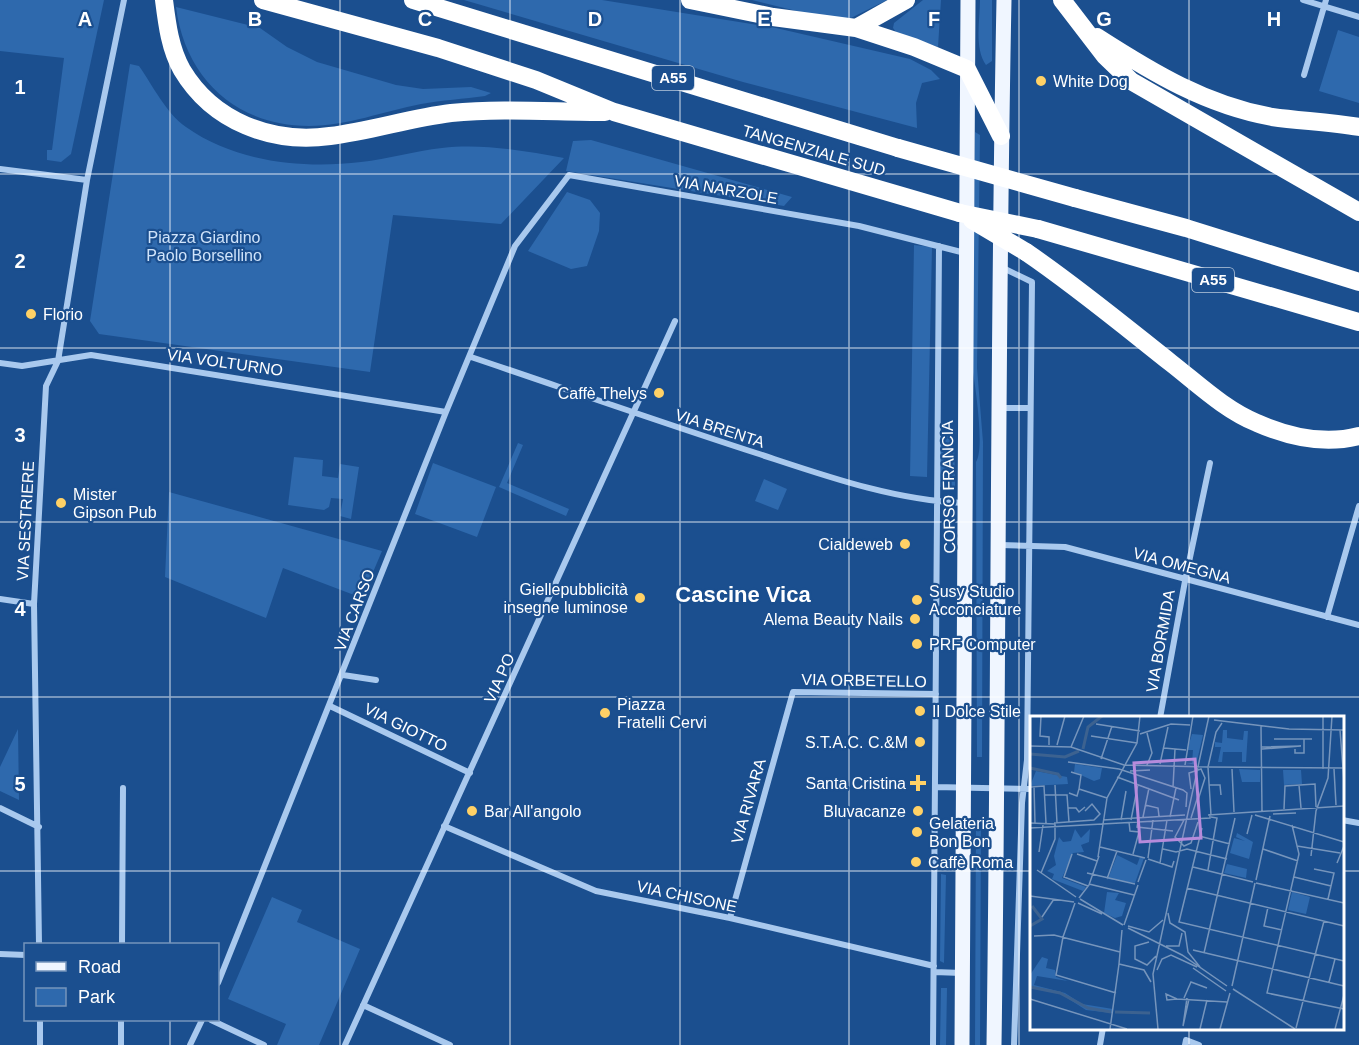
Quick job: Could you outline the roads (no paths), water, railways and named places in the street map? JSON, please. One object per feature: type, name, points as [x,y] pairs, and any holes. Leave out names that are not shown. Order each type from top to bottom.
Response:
[{"type":"highway","points":[[164,0],[168,34],[181,69],[202,97],[230,118],[263,134],[300,139],[332,136],[450,113],[500,110],[614,112]]},
{"type":"highway","name":"TANGENZIALE SUD","points":[[262,0],[438,48],[536,80],[614,112],[872,188],[960,213],[1068,238],[1359,322]]},
{"type":"highway","name":"TANGENZIALE SUD","points":[[413,0],[898,148],[1186,228],[1359,282]]},
{"type":"highway","points":[[690,0],[773,17],[856,28],[914,47],[967,69],[1001,136]]},
{"type":"highway","points":[[856,28],[906,0]]},
{"type":"highway","points":[[1062,0],[1105,56],[1131,81],[1359,212]]},
{"type":"highway","points":[[1083,28],[1169,82],[1199,96],[1273,117],[1359,128]]},
{"type":"highway","points":[[960,213],[1063,278],[1221,402],[1255,423],[1294,436],[1315,440],[1359,436]]},
{"type":"main road","name":"CORSO FRANCIA","points":[[962,1045],[967,503],[964,366],[968,0]]},
{"type":"main road","points":[[994,1045],[1000,546],[998,266],[1004,0]]},
{"type":"street","name":"VIA SESTRIERE","points":[[39,943],[34,604],[46,386],[58,361],[87,180],[124,0]]},
{"type":"street","points":[[1303,0],[1325,3],[1359,17]]},
{"type":"street","points":[[1304,75],[1325,3]]},
{"type":"street","points":[[0,169],[87,180]]},
{"type":"street","name":"VIA NARZOLE","points":[[515,246],[569,175],[859,226],[965,254]]},
{"type":"street","name":"VIA CARSO","points":[[219,981],[343,675],[446,411],[471,357],[515,246]]},
{"type":"street","name":"CORSO FRANCIA","points":[[933,1045],[939,246]]},
{"type":"street","points":[[998,266],[1032,282],[1027,760],[1023,789],[1014,1045]]},
{"type":"street","name":"VIA PO","points":[[345,1045],[675,321]]},
{"type":"street","name":"VIA VOLTURNO","points":[[0,363],[22,366],[91,355],[446,411]]},
{"type":"street","name":"VIA BRENTA","points":[[471,357],[633,414],[842,481],[936,502],[967,503]]},
{"type":"street","points":[[998,408],[1030,408]]},
{"type":"street","name":"VIA BORMIDA","points":[[1160,716],[1185,581],[1210,463]]},
{"type":"street","points":[[1327,617],[1359,506]]},
{"type":"street","name":"VIA OMEGNA","points":[[1000,546],[1065,547],[1185,581],[1359,625]]},
{"type":"street","points":[[0,599],[34,604]]},
{"type":"street","points":[[343,675],[376,680]]},
{"type":"street","name":"VIA ORBETELLO","points":[[793,692],[936,694]]},
{"type":"street","name":"VIA RIVARA","points":[[730,918],[793,692]]},
{"type":"street","name":"VIA GIOTTO","points":[[330,706],[470,773]]},
{"type":"street","points":[[935,787],[1030,789]]},
{"type":"street","points":[[122,943],[123,788]]},
{"type":"street","points":[[0,808],[39,827]]},
{"type":"street","points":[[1344,820],[1359,823]]},
{"type":"street","name":"VIA CHISONE","points":[[444,826],[596,891],[730,918],[934,969]]},
{"type":"street","points":[[0,954],[24,955]]},
{"type":"street","points":[[934,969],[962,973]]},
{"type":"street","points":[[363,1005],[450,1045]]},
{"type":"street","points":[[40,1021],[40,1045]]},
{"type":"street","points":[[121,1021],[121,1045]]},
{"type":"street","points":[[190,1045],[202,1021]]},
{"type":"street","points":[[213,1021],[264,1045]]},
{"type":"street","points":[[1100,1045],[1103,1030]]},
{"type":"street","points":[[1186,1043],[1199,1045]]},
{"type":"place","name":"White Dog","points":[[1041,81]]},
{"type":"place","name":"Florio","points":[[31,314]]},
{"type":"place","name":"Caffè Thelys","points":[[659,393]]},
{"type":"place","name":"Mister Gipson Pub","points":[[61,503]]},
{"type":"place","name":"Cialdeweb","points":[[905,544]]},
{"type":"place","name":"Giellepubblicità insegne luminose","points":[[640,598]]},
{"type":"place","name":"Susy Studio Acconciature","points":[[917,600]]},
{"type":"place","name":"Alema Beauty Nails","points":[[915,619]]},
{"type":"place","name":"PRF Computer","points":[[917,644]]},
{"type":"place","name":"Il Dolce Stile","points":[[920,711]]},
{"type":"place","name":"Piazza Fratelli Cervi","points":[[605,713]]},
{"type":"place","name":"S.T.A.C. C.&M","points":[[920,742]]},
{"type":"place","name":"Santa Cristina","points":[[918,783]]},
{"type":"place","name":"Bar All'angolo","points":[[472,811]]},
{"type":"place","name":"Bluvacanze","points":[[918,811]]},
{"type":"place","name":"Gelateria Bon Bon","points":[[917,832]]},
{"type":"place","name":"Caffè Roma","points":[[916,862]]},
{"type":"district","name":"Cascine Vica","points":[[743,594]]},
{"type":"park label","name":"Piazza Giardino Paolo Borsellino","points":[[204,246]]}]
